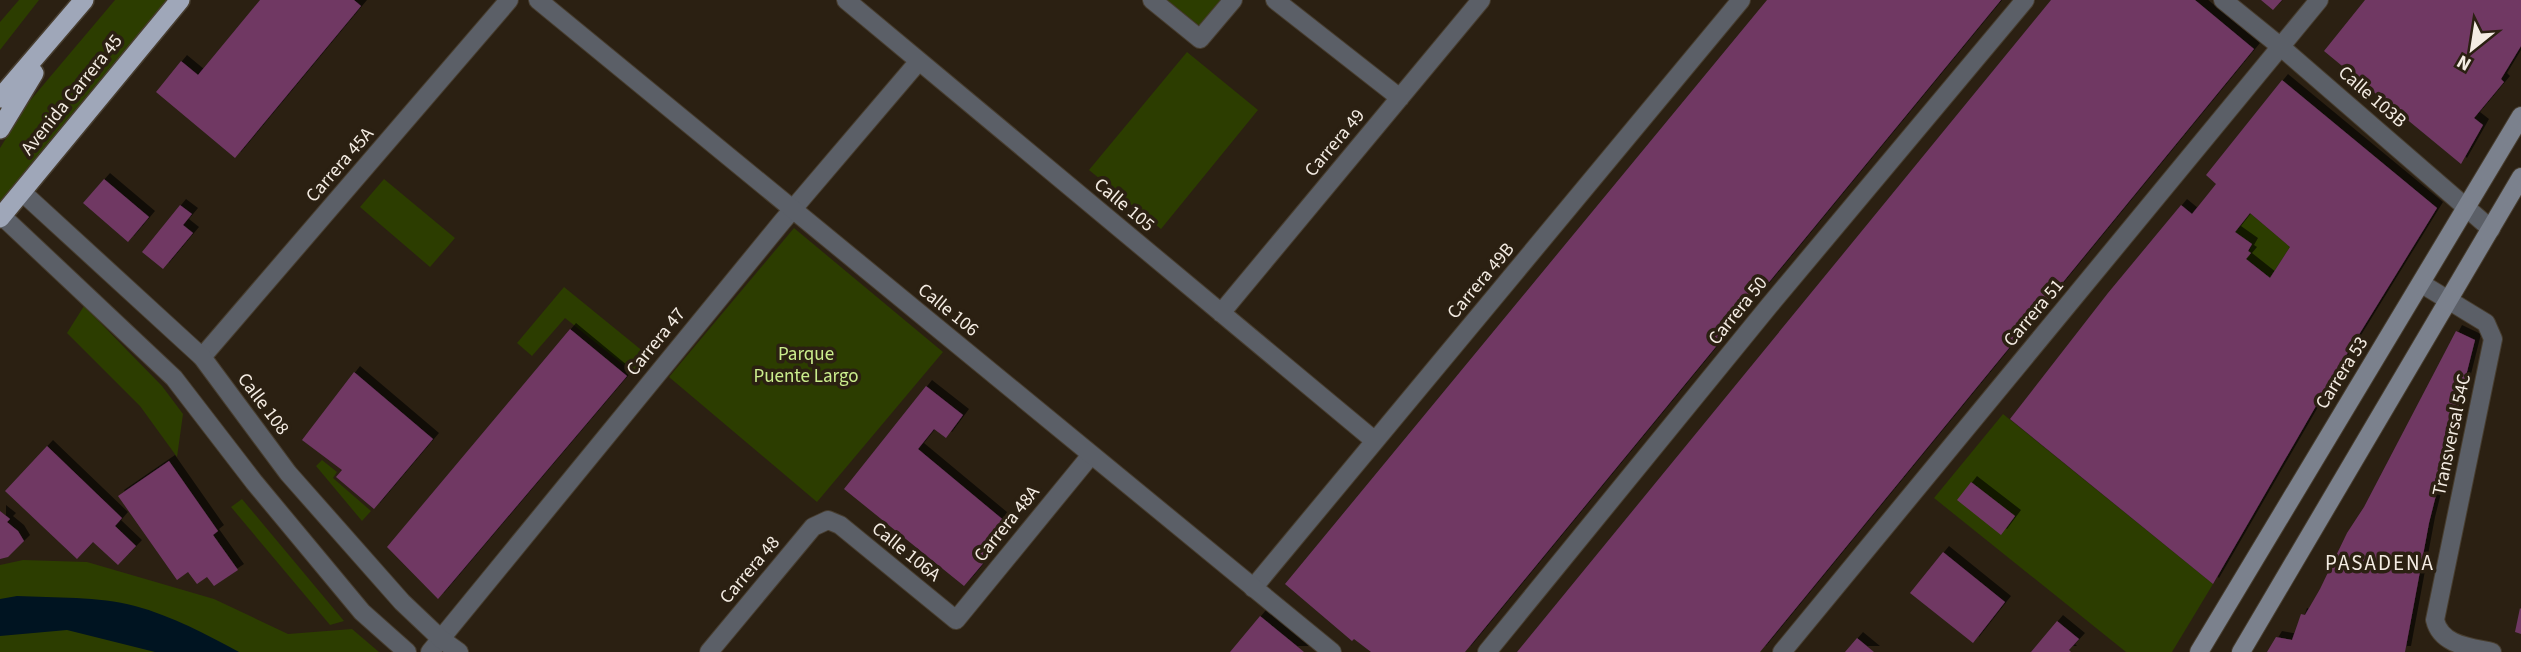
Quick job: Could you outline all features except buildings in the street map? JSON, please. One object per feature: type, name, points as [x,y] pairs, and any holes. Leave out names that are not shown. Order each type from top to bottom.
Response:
[{"type":"highway","points":[[0,98],[84,0]]},
{"type":"highway","name":"Avenida Carrera 45","points":[[1,217],[180,0]]},
{"type":"highway","points":[[0,129],[62,25]]},
{"type":"main road","name":"Carrera 53","points":[[2199,652],[2521,116]]},
{"type":"main road","points":[[2241,652],[2521,177]]},
{"type":"street","name":"Carrera 45A","points":[[202,357],[509,0]]},
{"type":"street","name":"Calle 106","points":[[538,0],[1332,652]]},
{"type":"street","name":"Calle 105","points":[[846,0],[1375,441]]},
{"type":"street","points":[[1152,0],[1200,39],[1233,0]]},
{"type":"street","points":[[1275,0],[1399,98]]},
{"type":"street","name":"Carrera 49","points":[[1221,313],[1480,0]]},
{"type":"street","name":"Carrera 49B","points":[[1253,588],[1741,0]]},
{"type":"street","name":"Carrera 50","points":[[1487,652],[1769,306],[2025,0]]},
{"type":"street","name":"Calle 103B","points":[[2223,0],[2491,229]]},
{"type":"street","name":"Carrera 51","points":[[1782,652],[2319,0]]},
{"type":"street","name":"Carrera 47","points":[[435,645],[792,209],[919,61]]},
{"type":"street","name":"Calle 108","points":[[22,192],[202,357],[288,473],[402,602],[435,645],[459,652]]},
{"type":"street","points":[[1,217],[174,378],[254,482],[362,612],[407,652]]},
{"type":"street","name":"Transversal 54C","points":[[2422,284],[2486,323],[2493,339],[2435,620],[2437,630],[2446,638],[2492,652]]},
{"type":"street","name":"Carrera 48A","points":[[956,620],[1091,454]]},
{"type":"street","name":"Calle 106A","points":[[828,520],[840,525],[956,620]]},
{"type":"street","name":"Carrera 48","points":[[709,652],[813,527],[828,520]]},
{"type":"green space","points":[[19,0],[39,0],[0,50],[0,22]]},
{"type":"green space","points":[[115,0],[170,0],[0,205],[0,148],[28,103]]},
{"type":"green space","points":[[1167,0],[1224,0],[1202,28]]},
{"type":"green space","points":[[1187,52],[1258,110],[1161,229],[1089,170]]},
{"type":"green space","points":[[384,179],[455,238],[430,267],[360,207]]},
{"type":"green space","points":[[2250,213],[2290,247],[2270,278],[2246,259],[2252,244],[2235,232]]},
{"type":"green space","name":"Parque Puente Largo","points":[[794,228],[943,352],[817,502],[669,377]]},
{"type":"green space","points":[[564,287],[650,357],[635,374],[565,318],[532,356],[517,343]]},
{"type":"green space","points":[[84,306],[162,386],[183,414],[177,457],[140,406],[67,333]]},
{"type":"green space","points":[[2003,414],[2213,584],[2172,652],[2126,652],[1934,498]]},
{"type":"green space","points":[[322,460],[337,472],[333,478],[371,511],[362,521],[316,466]]},
{"type":"green space","points":[[242,499],[344,621],[330,625],[231,507]]},
{"type":"green space","points":[[23,560],[87,562],[214,599],[288,634],[352,629],[379,652],[0,652],[0,565]]},
{"type":"water","points":[[17,596],[91,599],[135,606],[175,620],[239,652],[155,652],[67,630],[0,636],[0,599]]},
{"type":"district","name":"PASADENA","points":[[2380,563]]}]
